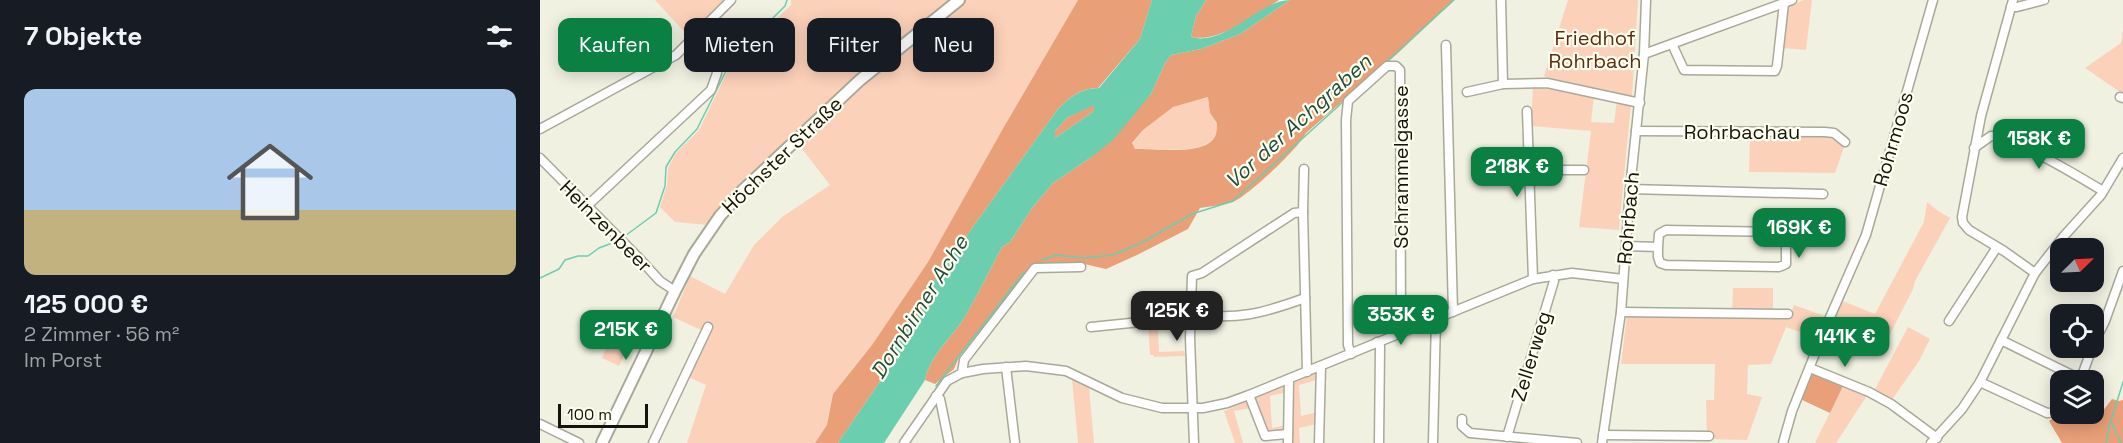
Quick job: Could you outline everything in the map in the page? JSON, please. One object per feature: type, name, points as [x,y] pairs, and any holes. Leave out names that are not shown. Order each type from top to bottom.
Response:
[{"type":"main road","name":"Höchster Straße","points":[[602,443],[675,291],[708,232],[742,191],[860,80],[959,0]]},
{"type":"street","points":[[540,129],[676,55],[731,0]]},
{"type":"street","points":[[1501,0],[1503,84]]},
{"type":"street","name":"Rohrbach","points":[[1646,0],[1644,54],[1630,189],[1621,312],[1603,439],[1709,436]]},
{"type":"street","name":"Rohrmoos","points":[[1783,443],[1792,411],[1824,331],[1866,236],[1933,0]]},
{"type":"street","points":[[2035,273],[1969,230],[1963,224],[1962,217],[1981,116],[2012,3],[2017,8],[2044,0]]},
{"type":"street","points":[[1644,54],[1788,1],[1775,71],[1684,70],[1672,44]]},
{"type":"street","points":[[1446,45],[1453,312]]},
{"type":"street","name":"Schrammelgasse","points":[[1351,354],[1348,345],[1347,288],[1346,120],[1348,101],[1387,66],[1396,66],[1400,70],[1401,323],[1403,332]]},
{"type":"street","points":[[588,205],[711,90],[717,73]]},
{"type":"street","points":[[1467,92],[1503,84],[1546,83],[1640,103]]},
{"type":"street","points":[[1527,111],[1533,279]]},
{"type":"street","name":"Rohrbachau","points":[[1636,131],[1825,132],[1834,133],[1845,142]]},
{"type":"street","points":[[1974,148],[1991,136],[2006,138],[2103,191]]},
{"type":"street","name":"Heinzenbeer","points":[[540,158],[660,281],[675,291]]},
{"type":"street","points":[[1810,368],[1892,404],[1934,441],[1962,409],[1980,382],[2035,273],[2103,191],[2123,158]]},
{"type":"street","points":[[1304,170],[1307,372]]},
{"type":"street","points":[[1529,170],[1584,170]]},
{"type":"street","points":[[1630,189],[1823,194]]},
{"type":"street","points":[[1194,443],[1190,315],[1192,276],[1202,273],[1294,213],[1303,212]]},
{"type":"street","points":[[1666,230],[1784,232],[1786,234],[1786,264],[1779,267],[1666,265],[1660,263],[1658,247],[1659,234],[1666,230]]},
{"type":"street","points":[[1626,246],[1658,247]]},
{"type":"street","points":[[1949,321],[1997,247]]},
{"type":"street","points":[[962,373],[964,360],[1035,268],[1081,267]]},
{"type":"street","points":[[2104,323],[2123,271]]},
{"type":"street","points":[[904,443],[947,381],[962,373],[1006,367],[1039,366],[1066,371],[1134,402],[1157,408],[1193,410],[1227,403],[1249,395],[1533,279],[1572,273],[1623,279]]},
{"type":"street","name":"Zellerweg","points":[[1507,437],[1554,281],[1553,275]]},
{"type":"street","points":[[1091,327],[1190,315],[1243,316],[1265,312],[1305,298]]},
{"type":"street","points":[[1621,312],[1788,314]]},
{"type":"street","points":[[1433,443],[1436,319]]},
{"type":"street","points":[[653,443],[708,327]]},
{"type":"street","points":[[2001,340],[2060,370]]},
{"type":"street","points":[[1377,342],[1380,346],[1379,443]]},
{"type":"street","points":[[1319,443],[1321,366]]},
{"type":"street","points":[[1006,367],[1015,443]]},
{"type":"street","points":[[1249,395],[1265,436],[1288,438],[1289,379]]},
{"type":"street","points":[[1980,382],[2050,413]]},
{"type":"street","points":[[936,396],[940,399],[949,443]]},
{"type":"street","points":[[1462,419],[1462,426],[1470,433],[1577,443]]},
{"type":"street","points":[[540,424],[579,443]]},
{"type":"green space","points":[[655,0],[729,0],[711,18],[684,18],[684,31]]},
{"type":"green space","points":[[791,0],[1078,0],[928,262],[872,345],[833,394],[827,425],[815,443],[687,443],[706,385],[686,376],[705,332],[673,317],[690,276],[725,294],[754,245],[782,217],[830,185],[799,145],[788,140],[709,225],[675,222],[660,207],[667,185],[668,168],[676,153],[699,130],[727,72],[795,72],[795,18],[777,18],[791,5]]},
{"type":"green space","name":"Friedhof Rohrbach","points":[[1568,0],[1638,0],[1632,97],[1556,82],[1544,76]]},
{"type":"green space","points":[[1804,0],[1812,0],[1806,50],[1783,48],[1788,6]]},
{"type":"green space","points":[[2123,29],[2123,94],[2085,68],[2121,43]]},
{"type":"green space","points":[[1533,87],[1594,96],[1591,122],[1614,123],[1617,100],[1631,103],[1619,230],[1579,227],[1591,131],[1531,126]]},
{"type":"green space","points":[[1208,97],[1210,113],[1217,123],[1217,129],[1216,134],[1208,143],[1189,149],[1135,149],[1132,144],[1143,130],[1172,107]]},
{"type":"green space","points":[[1750,136],[1834,136],[1845,144],[1835,173],[1749,172]]},
{"type":"green space","points":[[1927,202],[1950,218],[1915,281],[1887,340],[1865,333],[1863,336],[1831,323],[1840,300],[1875,314],[1924,222]]},
{"type":"green space","points":[[1733,288],[1773,288],[1773,315],[1790,316],[1794,305],[1827,317],[1819,339],[1786,327],[1771,364],[1748,365],[1747,394],[1762,397],[1747,440],[1707,439],[1706,400],[1714,400],[1715,364],[1621,364],[1627,315],[1732,316]]},
{"type":"green space","points":[[1185,321],[1188,324],[1158,327],[1159,352],[1184,351],[1185,356],[1154,357],[1150,355],[1148,323]]},
{"type":"green space","points":[[618,322],[636,330],[619,366],[602,358]]},
{"type":"green space","points":[[1908,327],[1930,339],[1919,361],[1891,401],[1874,391]]},
{"type":"green space","points":[[1317,373],[1317,380],[1299,385],[1301,416],[1317,412],[1317,424],[1299,428],[1300,443],[1292,443],[1293,383]]},
{"type":"green space","points":[[1072,379],[1089,387],[1094,443],[1078,443]]},
{"type":"green space","points":[[1844,384],[1868,394],[1836,443],[1815,443]]},
{"type":"green space","points":[[1286,385],[1287,392],[1270,396],[1272,428],[1287,425],[1285,429],[1265,432],[1254,398]]},
{"type":"green space","points":[[1249,401],[1251,408],[1234,411],[1243,443],[1235,443],[1224,411]]},
{"type":"shaded area","points":[[1078,0],[1152,0],[1140,39],[1098,88],[1076,94],[1058,109],[929,288],[925,303],[915,321],[900,338],[879,383],[838,443],[815,443],[827,425],[833,394],[872,345],[928,262]]},
{"type":"shaded area","points":[[1152,0],[1206,0],[1196,16],[1191,37],[1204,38],[1230,30],[1267,7],[1290,0],[1240,34],[1201,49],[1171,55],[1151,94],[1113,140],[1053,183],[1032,208],[1010,242],[1002,247],[967,313],[937,353],[925,380],[884,443],[838,443],[879,383],[900,338],[915,321],[925,303],[929,288],[1058,109],[1076,94],[1099,88],[1140,39]],"holes":[[[1094,105],[1094,111],[1055,138],[1055,131],[1067,118]]]},
{"type":"shaded area","points":[[1206,0],[1279,0],[1225,32],[1202,38],[1191,37],[1196,16]]},
{"type":"shaded area","points":[[1290,0],[1454,0],[1397,54],[1306,133],[1284,160],[1240,198],[1229,203],[1200,208],[1188,229],[1106,269],[1080,263],[1032,265],[1015,290],[960,355],[954,369],[935,384],[925,380],[932,361],[962,322],[1002,247],[1010,242],[1032,208],[1053,183],[1090,158],[1133,114],[1151,94],[1171,55],[1201,49],[1240,34]],"holes":[[[1208,97],[1210,113],[1217,123],[1217,129],[1216,135],[1208,144],[1177,150],[1135,149],[1132,143],[1143,130],[1173,107]]]},
{"type":"shaded area","points":[[1094,104],[1094,111],[1055,138],[1055,131],[1067,118]]},
{"type":"shaded area","points":[[1813,372],[1844,384],[1830,413],[1800,399]]},
{"type":"shaded area","points":[[2112,399],[2123,400],[2123,443],[2062,443],[2051,424],[2104,424],[2104,410]]},
{"type":"waterway","points":[[625,236],[656,213],[665,186],[666,167],[675,152],[697,129],[732,59],[785,6],[787,0]]},
{"type":"waterway","name":"Vor der Achgraben","points":[[1385,63],[1454,0]]},
{"type":"waterway","name":"Vor der Achgraben","points":[[1042,260],[1056,255],[1084,258],[1113,255],[1143,242],[1192,214],[1233,201],[1344,101]]},
{"type":"waterway","points":[[540,278],[559,269],[565,260],[588,256],[599,248],[615,242]]},
{"type":"waterway","name":"Vor der Achgraben","points":[[936,386],[1024,272]]},
{"type":"waterway","points":[[2121,443],[2111,421],[2123,382]]},
{"type":"waterway","points":[[2106,443],[2110,423]]},
{"type":"water label","name":"Dornbirner Ache","points":[[919,307]]}]
